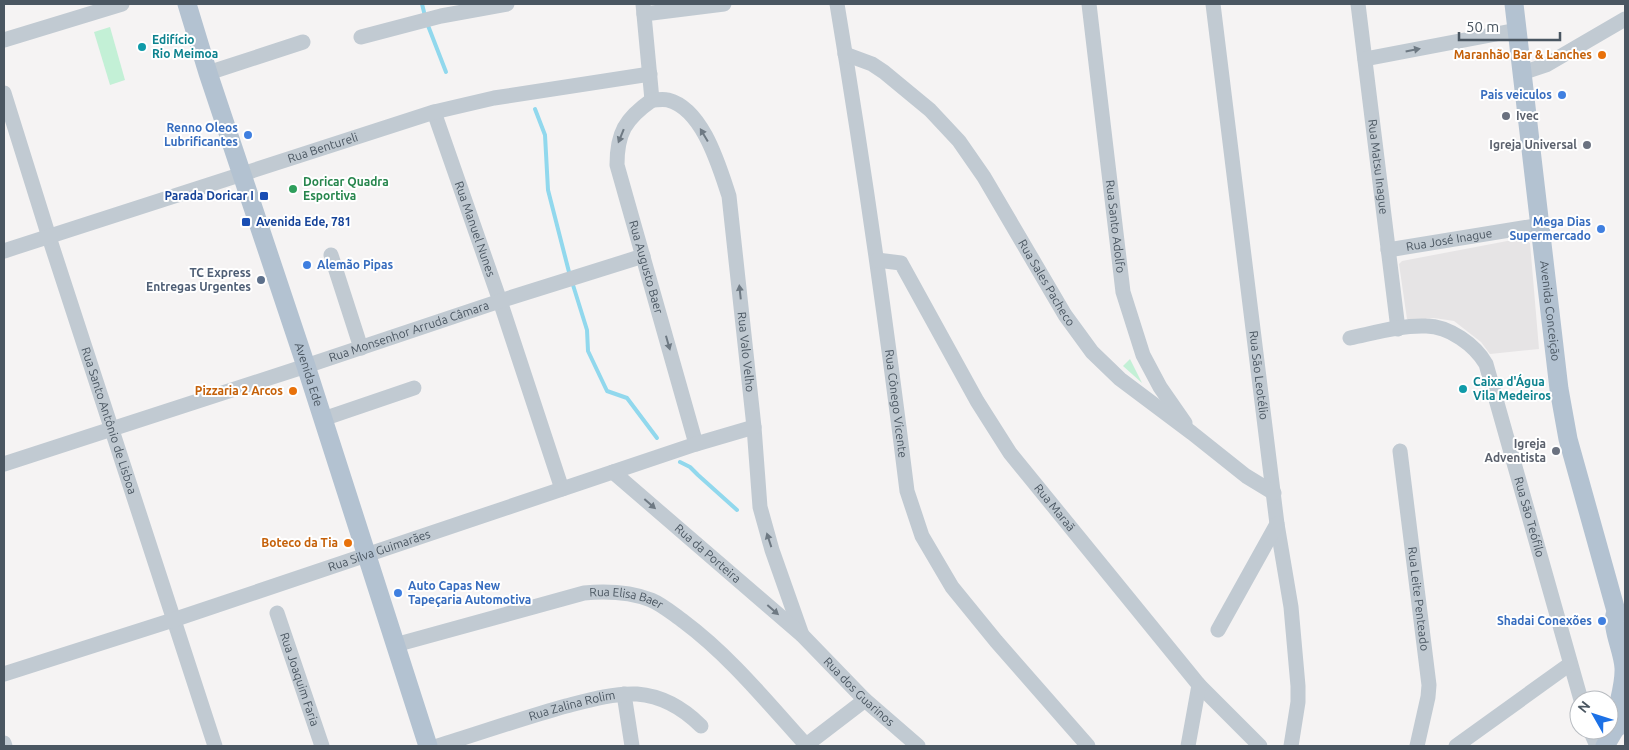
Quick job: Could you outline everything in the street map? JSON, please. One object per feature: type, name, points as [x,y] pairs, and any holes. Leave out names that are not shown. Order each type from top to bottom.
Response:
[{"type":"main road","name":"Avenida Ede","points":[[187,4],[428,746]]},
{"type":"main road","name":"Avenida Conceição","points":[[1514,4],[1553,342],[1568,439],[1620,615],[1613,619],[1623,650],[1624,665],[1623,695],[1615,719],[1620,725],[1605,746]]},
{"type":"street","points":[[4,40],[122,4]]},
{"type":"street","points":[[361,37],[441,16],[507,4]]},
{"type":"street","points":[[652,100],[644,9],[724,4]]},
{"type":"street","name":"Rua Cônego Vicente","points":[[837,4],[876,260],[907,491],[922,536],[952,587],[996,641],[1088,746]]},
{"type":"street","name":"Rua Santo Adolfo","points":[[1089,4],[1123,292],[1143,355],[1160,387],[1192,433]]},
{"type":"street","name":"Rua São Leotélio","points":[[1213,4],[1277,524],[1291,607],[1298,686],[1298,702],[1291,746]]},
{"type":"street","name":"Rua Matsu Inague","points":[[1358,4],[1398,329]]},
{"type":"street","points":[[1522,73],[1546,65],[1625,19]]},
{"type":"street","points":[[1365,60],[1517,30]]},
{"type":"street","points":[[208,73],[303,42]]},
{"type":"street","name":"Rua Sales Pacheco","points":[[845,54],[872,64],[884,72],[942,121],[971,157],[1064,315],[1080,338],[1120,379],[1240,472],[1274,493]]},
{"type":"street","name":"Rua Bentureli","points":[[4,251],[434,112],[494,98],[650,74]]},
{"type":"street","name":"Rua Santo Antônio de Lisboa","points":[[4,93],[215,746]]},
{"type":"street","name":"Rua Valo Velho","points":[[652,100],[666,99],[691,114],[708,140],[729,196],[754,428],[759,498],[764,524],[802,636]]},
{"type":"street","name":"Rua Augusto Baer","points":[[652,100],[635,113],[621,134],[617,146],[617,165],[696,444]]},
{"type":"street","name":"Rua Manuel Nunes","points":[[434,112],[500,301],[562,489]]},
{"type":"street","name":"Rua José Inague","points":[[1388,250],[1541,225]]},
{"type":"street","points":[[330,255],[361,348]]},
{"type":"street","name":"Rua Monsenhor Arruda Câmara","points":[[4,464],[643,256]]},
{"type":"street","name":"Rua Maraã","points":[[876,260],[901,263],[977,400],[1010,453],[1199,685],[1260,746]]},
{"type":"street","name":"Rua São Teófilo","points":[[1350,338],[1398,329],[1427,326],[1444,330],[1458,337],[1481,354],[1486,364],[1578,690]]},
{"type":"street","points":[[323,418],[414,388]]},
{"type":"street","name":"Rua Silva Guimarães","points":[[4,674],[173,620],[696,444],[754,428]]},
{"type":"street","name":"Rua Leite Penteado","points":[[1400,451],[1429,685],[1417,746]]},
{"type":"street","name":"Rua da Porteira","points":[[613,472],[802,636]]},
{"type":"street","points":[[1218,630],[1277,524]]},
{"type":"street","name":"Rua Elisa Baer","points":[[395,645],[584,593],[608,592],[631,595],[660,604],[693,629],[732,664],[805,746]]},
{"type":"street","name":"Rua Joaquim Faria","points":[[277,613],[322,746]]},
{"type":"street","name":"Rua dos Guarinos","points":[[802,636],[866,700],[918,746]]},
{"type":"street","points":[[1456,746],[1570,664]]},
{"type":"street","points":[[1188,746],[1199,685]]},
{"type":"street","points":[[624,694],[632,746]]},
{"type":"street","name":"Rua Zalina Rolim","points":[[438,746],[556,709],[599,697],[624,694],[647,696],[668,703],[684,711],[701,726]]},
{"type":"street","points":[[805,746],[866,700]]},
{"type":"shaded area","points":[[1523,238],[1530,243],[1539,349],[1490,354],[1481,342],[1454,321],[1434,318],[1412,321],[1407,319],[1399,264],[1402,261]]},
{"type":"green space","points":[[110,27],[125,80],[110,85],[94,32]]},
{"type":"green space","points":[[1130,359],[1142,383],[1123,366]]},
{"type":"waterway","points":[[422,4],[425,16]]},
{"type":"waterway","points":[[427,23],[446,72]]},
{"type":"waterway","points":[[535,109],[545,135],[548,190],[569,272]]},
{"type":"waterway","points":[[573,285],[587,330],[588,351],[607,391],[627,398],[657,438]]},
{"type":"waterway","points":[[680,462],[690,467],[737,510]]},
{"type":"place","name":"Edifício Rio Meimoa","points":[[142,47]]},
{"type":"place","name":"Maranhão Bar & Lanches","points":[[1602,55]]},
{"type":"place","name":"Pais veiculos","points":[[1562,95]]},
{"type":"place","name":"Ivec","points":[[1506,116]]},
{"type":"place","name":"Renno Oleos Lubrificantes","points":[[248,135]]},
{"type":"place","name":"Igreja Universal","points":[[1587,145]]},
{"type":"place","name":"Doricar Quadra Esportiva","points":[[293,189]]},
{"type":"place","name":"Parada Doricar I","points":[[264,196]]},
{"type":"place","name":"Avenida Ede, 781","points":[[246,222]]},
{"type":"place","name":"Mega Dias Supermercado","points":[[1601,229]]},
{"type":"place","name":"Alemão Pipas","points":[[307,265]]},
{"type":"place","name":"TC Express Entregas Urgentes","points":[[261,280]]},
{"type":"place","name":"Caixa d'Água Vila Medeiros","points":[[1463,389]]},
{"type":"place","name":"Pizzaria 2 Arcos","points":[[293,391]]},
{"type":"place","name":"Igreja Adventista","points":[[1556,451]]},
{"type":"place","name":"Boteco da Tia","points":[[348,543]]},
{"type":"place","name":"Auto Capas New Tapeçaria Automotiva","points":[[398,593]]},
{"type":"place","name":"Shadai Conexões","points":[[1602,621]]}]
